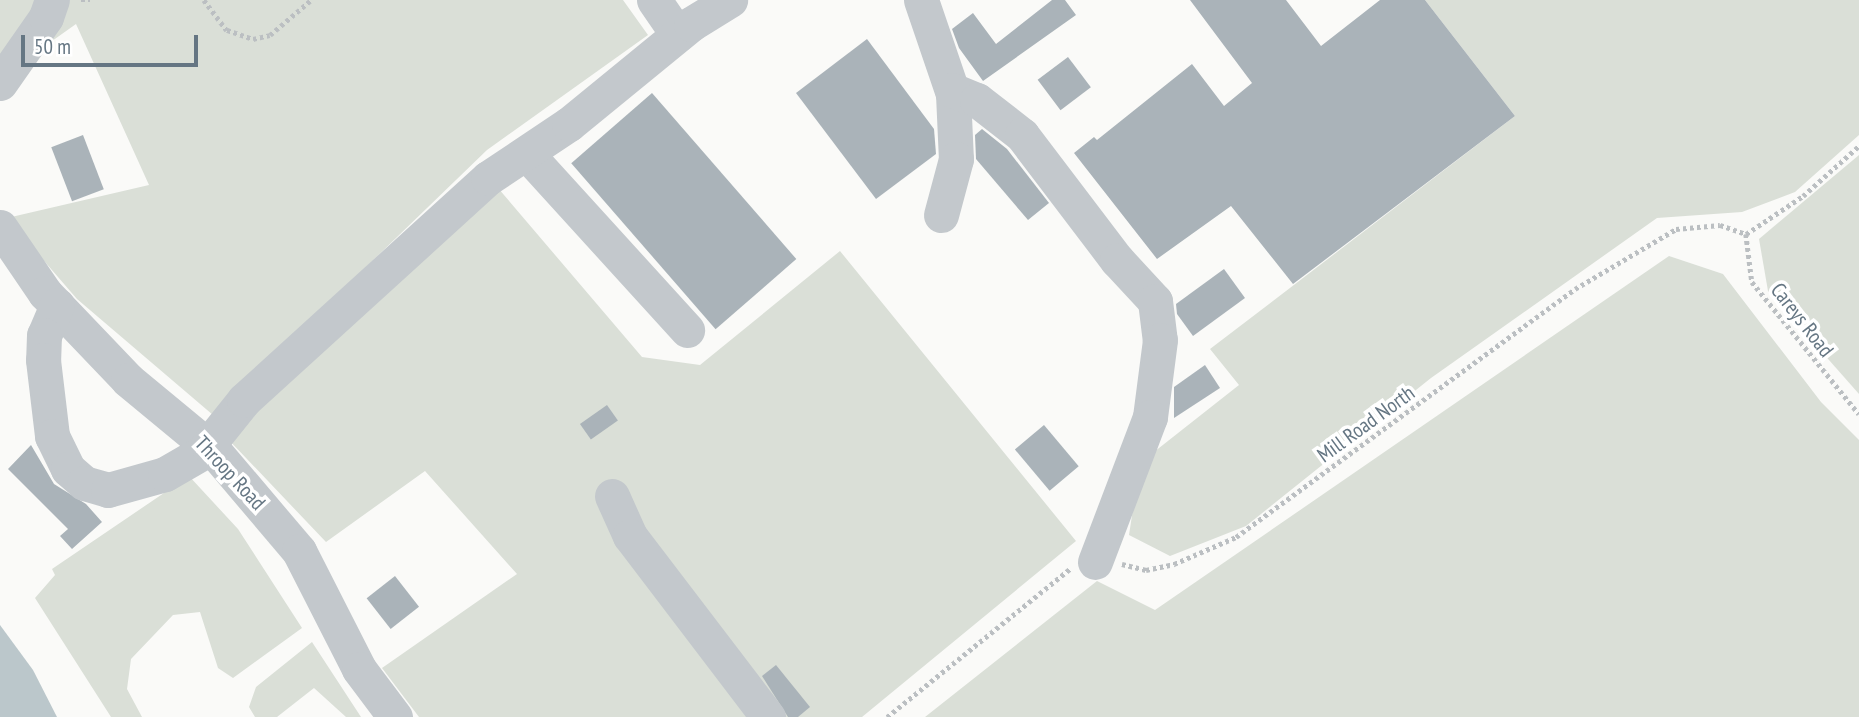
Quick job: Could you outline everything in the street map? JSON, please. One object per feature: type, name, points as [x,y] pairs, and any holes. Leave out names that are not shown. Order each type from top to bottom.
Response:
[{"type":"street","points":[[0,83],[46,17],[52,0]]},
{"type":"street","points":[[654,0],[678,35]]},
{"type":"street","points":[[57,305],[44,335],[43,360],[52,436],[68,469],[84,483],[108,490],[165,474],[209,447],[244,400],[488,178],[527,154],[678,35],[730,0]]},
{"type":"street","points":[[921,0],[952,90],[956,159],[940,215]]},
{"type":"street","points":[[952,90],[977,100],[1022,135],[1117,260],[1155,301],[1160,340],[1150,418],[1096,562]]},
{"type":"street","points":[[527,154],[687,330]]},
{"type":"street","name":"Throop Road","points":[[0,227],[57,305],[128,380],[209,447],[299,551],[359,669],[395,717]]},
{"type":"street","points":[[612,496],[630,536],[768,717]]},
{"type":"path","points":[[81,0],[90,0]]},
{"type":"path","points":[[204,0],[227,30],[253,39],[270,35],[312,0]]},
{"type":"path","points":[[1746,234],[1803,196],[1859,146]]},
{"type":"path","name":"Mill Road North","points":[[887,717],[1075,566],[1108,560],[1146,570],[1174,564],[1236,537],[1574,289],[1664,235],[1676,229],[1720,225],[1746,234]]},
{"type":"path","name":"Careys Road","points":[[1746,234],[1752,282],[1859,414]]},
{"type":"shaded area","points":[[0,0],[623,0],[648,35],[487,150],[213,415],[77,299],[7,218],[149,185],[76,24],[0,78]]},
{"type":"shaded area","points":[[1425,0],[1859,0],[1859,135],[1795,192],[1742,212],[1657,218],[1431,378],[1246,526],[1170,556],[1129,535],[1140,463],[1239,385],[1210,349],[1515,116]]},
{"type":"shaded area","points":[[1859,155],[1859,394],[1768,291],[1759,239]]},
{"type":"shaded area","points":[[498,188],[642,357],[700,365],[840,251],[1076,541],[862,717],[419,717],[382,668],[517,574],[425,471],[326,542],[227,438]]},
{"type":"shaded area","points":[[1669,256],[1723,274],[1821,402],[1859,440],[1859,717],[925,717],[1097,581],[1155,610]]},
{"type":"shaded area","points":[[189,476],[238,529],[302,628],[233,678],[218,668],[200,612],[173,615],[131,659],[127,689],[142,717],[111,717],[35,598],[55,575],[52,569]]},
{"type":"shaded area","points":[[0,625],[33,670],[57,717],[0,717]]},
{"type":"shaded area","points":[[312,642],[361,717],[346,717],[314,688],[277,717],[255,717],[249,707],[256,687]]},
{"type":"building","points":[[1052,0],[1065,0],[1076,15],[983,81],[959,48],[952,29],[973,13],[996,44]]},
{"type":"building","points":[[1190,0],[1286,0],[1321,46],[1380,0],[1425,0],[1515,116],[1293,284],[1231,206],[1157,259],[1074,153],[1094,137],[1097,140],[1192,64],[1224,106],[1252,83]]},
{"type":"building","points":[[867,39],[934,129],[936,154],[876,199],[796,93]]},
{"type":"building","points":[[1068,57],[1091,87],[1061,110],[1038,80]]},
{"type":"building","points":[[652,93],[796,259],[716,329],[571,163]]},
{"type":"building","points":[[982,129],[1007,149],[1049,203],[1028,220],[976,159],[975,135]]},
{"type":"building","points":[[83,135],[104,189],[72,201],[51,147]]},
{"type":"building","points":[[1224,269],[1245,298],[1193,336],[1177,314],[1176,304]]},
{"type":"building","points":[[1205,365],[1220,388],[1174,418],[1174,387]]},
{"type":"building","points":[[607,405],[618,421],[591,439],[580,424]]},
{"type":"building","points":[[1044,425],[1079,466],[1050,491],[1015,449]]},
{"type":"building","points":[[31,445],[54,484],[86,504],[102,522],[72,549],[60,536],[68,529],[8,469]]},
{"type":"building","points":[[395,576],[419,607],[391,629],[367,598]]},
{"type":"building","points":[[776,665],[810,707],[798,717],[788,717],[762,676]]}]
